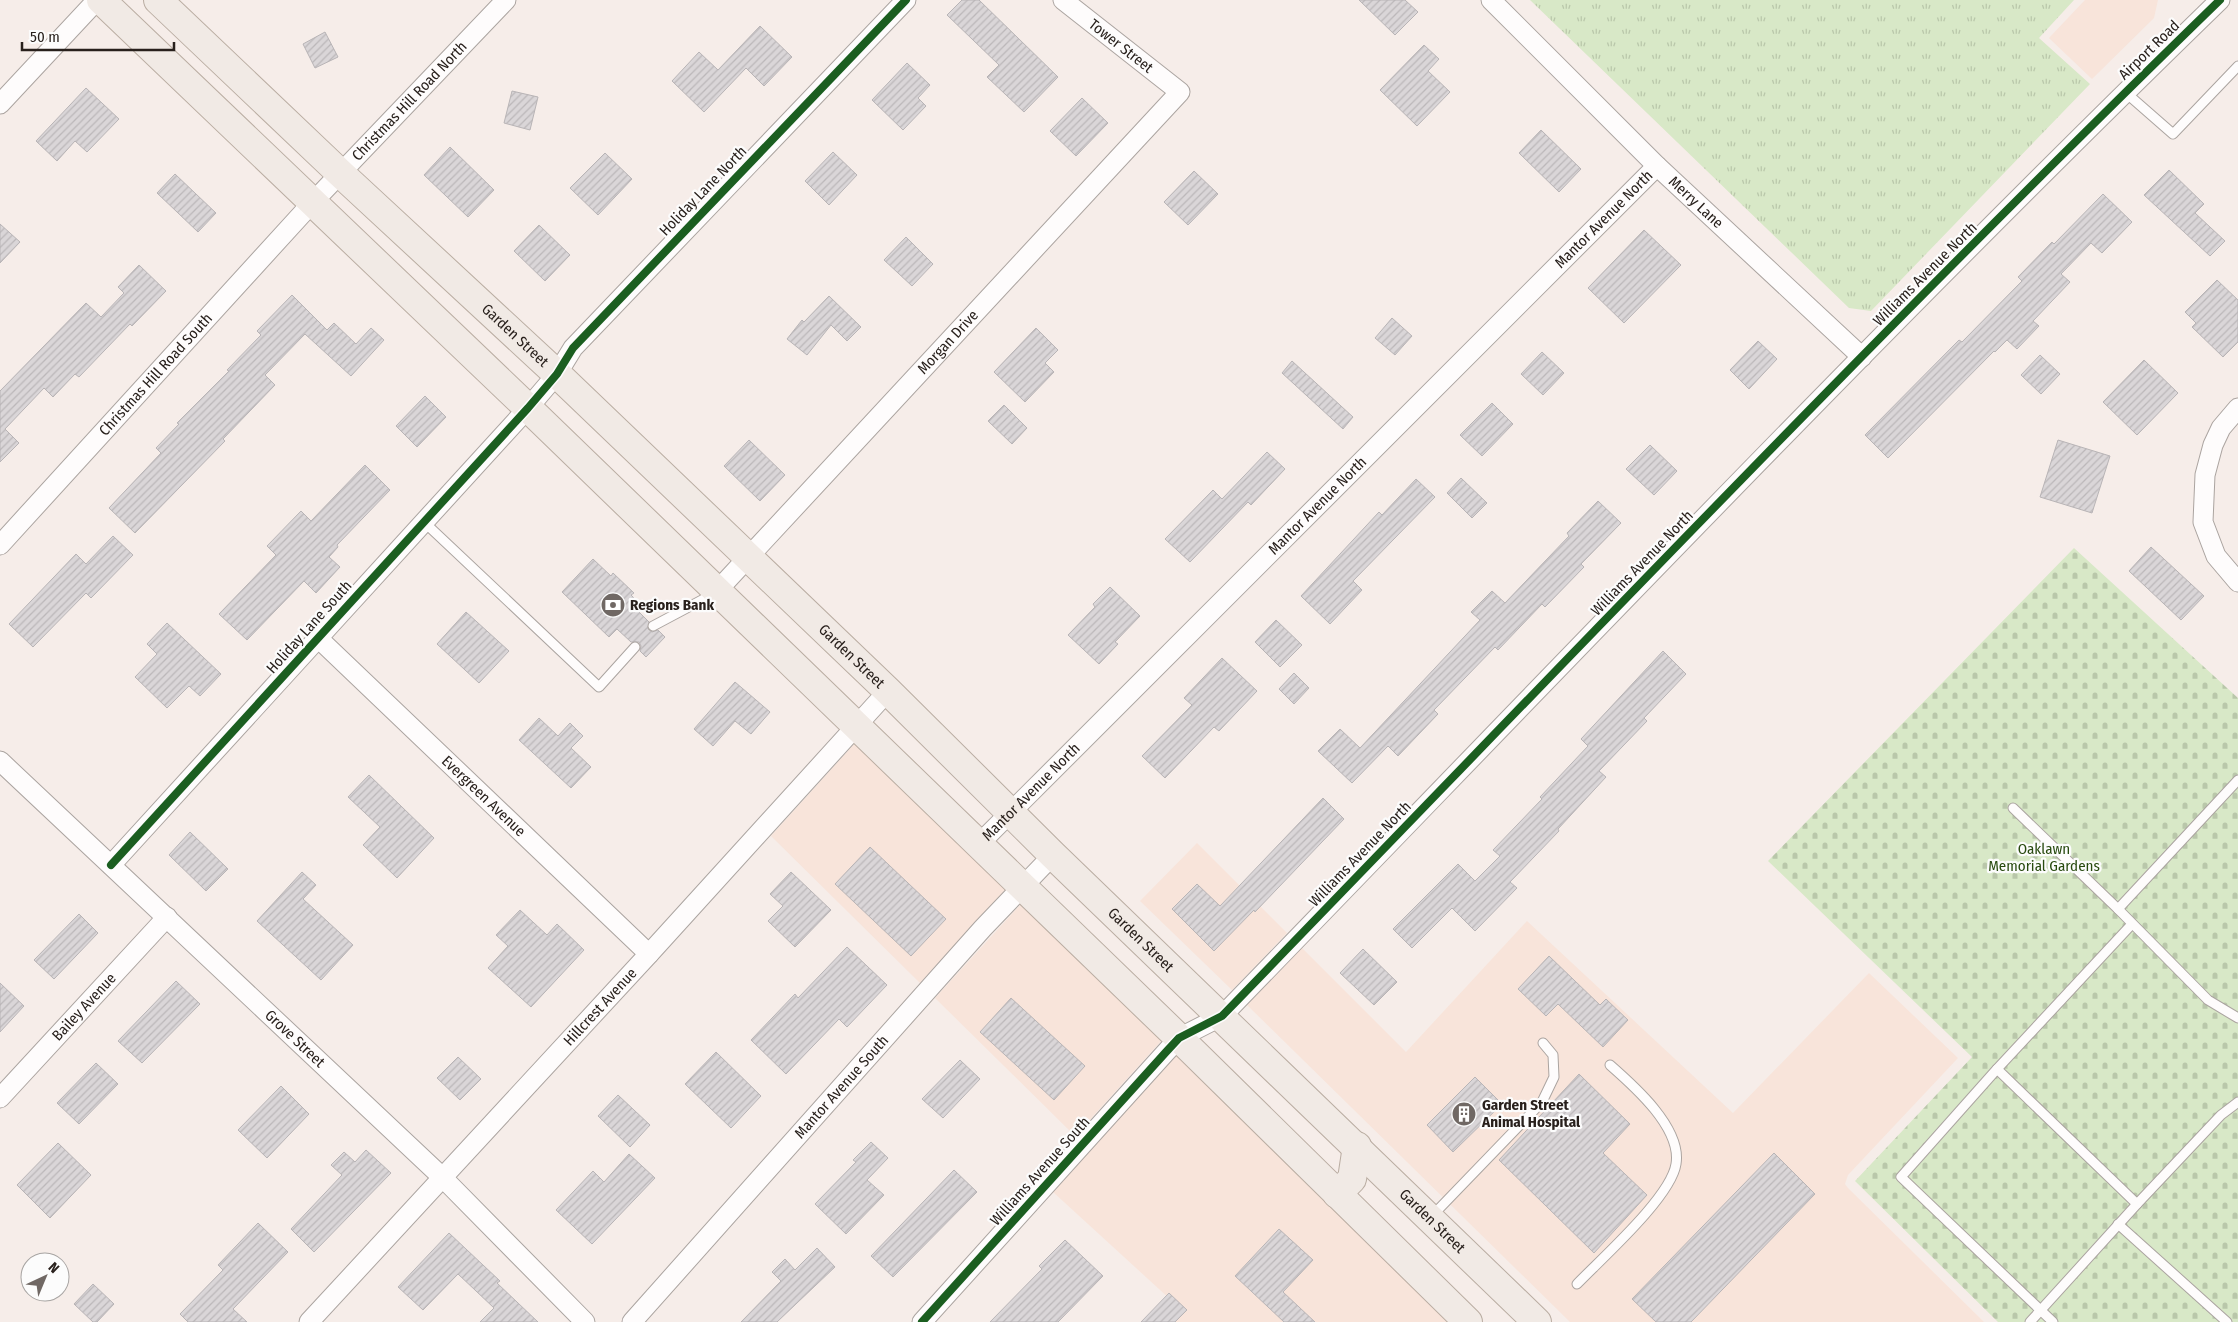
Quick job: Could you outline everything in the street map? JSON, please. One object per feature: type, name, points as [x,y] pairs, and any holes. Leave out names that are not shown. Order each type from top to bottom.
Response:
[{"type":"main road","points":[[102,0],[528,408],[1179,1038],[1468,1322]]},
{"type":"main road","name":"Garden Street","points":[[158,0],[340,173],[557,374],[888,691],[1053,855],[1357,1146],[1537,1322]]},
{"type":"main road","points":[[1337,1194],[1352,1179],[1357,1146]]},
{"type":"street","points":[[0,104],[97,0]]},
{"type":"street","name":"Christmas Hill Road North","points":[[312,203],[506,0]]},
{"type":"street","name":"Holiday Lane North","points":[[528,408],[557,374],[573,348],[906,0]]},
{"type":"street","name":"Tower Street","points":[[1063,0],[1180,92]]},
{"type":"street","name":"Merry Lane","points":[[1491,0],[1657,166],[1862,357]]},
{"type":"street","name":"Airport Road","points":[[2122,95],[2220,0]]},
{"type":"street","name":"Morgan Drive","points":[[716,592],[1180,92]]},
{"type":"street","name":"Williams Avenue North","points":[[1179,1038],[1222,1016],[1862,357],[2122,95]]},
{"type":"street","name":"Mantor Avenue North","points":[[978,845],[1657,166]]},
{"type":"street","name":"Christmas Hill Road South","points":[[0,545],[312,203]]},
{"type":"street","name":"Holiday Lane South","points":[[111,865],[528,408]]},
{"type":"street","points":[[2238,408],[2221,428],[2213,444],[2205,475],[2203,522],[2216,556],[2238,582]]},
{"type":"street","name":"Evergreen Avenue","points":[[318,638],[649,954]]},
{"type":"street","name":"Hillcrest Avenue","points":[[309,1322],[649,954],[888,691]]},
{"type":"street","name":"Grove Street","points":[[0,761],[442,1177],[585,1322]]},
{"type":"street","name":"Mantor Avenue South","points":[[632,1322],[1022,887],[1053,855]]},
{"type":"street","name":"Bailey Avenue","points":[[0,1098],[167,917]]},
{"type":"street","name":"Williams Avenue South","points":[[922,1322],[1179,1038]]},
{"type":"lane","points":[[2122,95],[2173,134],[2238,66]]},
{"type":"lane","points":[[423,521],[599,687],[635,647]]},
{"type":"lane","points":[[653,626],[716,592]]},
{"type":"lane","points":[[2118,909],[2238,780]]},
{"type":"lane","points":[[2013,808],[2118,909],[2208,1000],[2238,1018]]},
{"type":"lane","points":[[2053,1322],[1901,1177],[1997,1069],[2132,924]]},
{"type":"lane","points":[[1430,1218],[1542,1102],[1554,1077],[1553,1055],[1543,1044]]},
{"type":"lane","points":[[1577,1284],[1654,1203],[1669,1181],[1676,1163],[1672,1136],[1658,1112],[1610,1065]]},
{"type":"lane","points":[[1997,1069],[2137,1204]]},
{"type":"lane","points":[[2030,1322],[2118,1224],[2221,1116],[2238,1102]]},
{"type":"lane","points":[[2118,1224],[2226,1322]]},
{"type":"shaded area","points":[[2085,0],[2158,0],[2154,18],[2092,79],[2049,38]]},
{"type":"shaded area","points":[[855,743],[1006,889],[920,983],[771,836]]},
{"type":"shaded area","points":[[1197,843],[1287,933],[1232,990],[1140,901]]},
{"type":"shaded area","points":[[1022,903],[1163,1039],[1075,1136],[935,998]]},
{"type":"shaded area","points":[[1527,921],[1733,1113],[1869,973],[1958,1058],[1848,1175],[1845,1184],[1984,1322],[1570,1322],[1247,1005],[1302,948],[1406,1052]]},
{"type":"shaded area","points":[[1178,1054],[1451,1322],[1173,1322],[1183,1311],[1053,1192]]},
{"type":"green space","points":[[1530,0],[2074,0],[2039,38],[2090,84],[1871,311],[1849,308]]},
{"type":"green space","name":"Oaklawn Memorial Gardens","points":[[2074,548],[2238,698],[2238,1322],[1998,1322],[1855,1181],[1972,1057],[1768,861]]},
{"type":"building","points":[[962,0],[979,0],[1058,77],[1024,112],[987,77],[999,65],[947,15]]},
{"type":"building","points":[[1359,0],[1405,0],[1418,12],[1395,35]]},
{"type":"building","points":[[760,26],[792,57],[764,86],[746,68],[704,112],[672,81],[699,52],[718,70]]},
{"type":"building","points":[[325,32],[338,57],[315,68],[303,44]]},
{"type":"building","points":[[1424,45],[1439,59],[1428,71],[1450,92],[1417,126],[1380,90]]},
{"type":"building","points":[[907,63],[930,85],[918,98],[926,106],[903,130],[872,100]]},
{"type":"building","points":[[86,88],[119,119],[87,152],[75,141],[57,161],[36,141]]},
{"type":"building","points":[[512,91],[538,97],[530,130],[504,123]]},
{"type":"building","points":[[1082,98],[1108,123],[1076,156],[1050,131]]},
{"type":"building","points":[[1541,130],[1581,169],[1559,192],[1519,153]]},
{"type":"building","points":[[450,147],[494,190],[468,217],[424,175]]},
{"type":"building","points":[[833,152],[857,175],[829,205],[805,181]]},
{"type":"building","points":[[605,153],[632,179],[598,215],[570,188]]},
{"type":"building","points":[[2169,170],[2204,204],[2195,213],[2225,241],[2210,256],[2144,195]]},
{"type":"building","points":[[1194,171],[1218,194],[1188,225],[1164,202]]},
{"type":"building","points":[[175,174],[216,213],[198,232],[157,193]]},
{"type":"building","points":[[2103,194],[2132,222],[2102,253],[2091,243],[2061,274],[2070,282],[2033,321],[2039,326],[2017,349],[2007,340],[1994,351],[1888,458],[1865,435],[1959,340],[1962,342],[2022,281],[2018,277],[2052,242],[2054,244]]},
{"type":"building","points":[[0,224],[20,242],[0,263]]},
{"type":"building","points":[[539,225],[570,255],[545,281],[514,251]]},
{"type":"building","points":[[1644,230],[1681,265],[1624,323],[1588,288]]},
{"type":"building","points":[[906,237],[933,264],[912,286],[884,260]]},
{"type":"building","points":[[139,265],[166,291],[132,326],[130,324],[79,377],[75,374],[53,397],[44,388],[5,429],[19,443],[0,462],[0,391],[86,303],[101,317],[124,293],[118,287]]},
{"type":"building","points":[[2217,280],[2238,300],[2238,342],[2223,357],[2192,327],[2196,323],[2185,312]]},
{"type":"building","points":[[292,295],[327,330],[334,323],[356,344],[371,328],[384,340],[351,376],[305,334],[265,375],[275,385],[223,439],[225,441],[135,533],[109,508],[161,453],[156,448],[179,424],[177,423],[229,371],[227,370],[261,335],[257,331]]},
{"type":"building","points":[[829,296],[861,327],[847,341],[831,325],[807,355],[787,339],[802,320],[804,322]]},
{"type":"building","points":[[1392,318],[1412,336],[1395,355],[1375,338]]},
{"type":"building","points":[[1036,328],[1058,350],[1045,363],[1054,372],[1025,402],[994,372]]},
{"type":"building","points":[[1758,341],[1777,359],[1749,389],[1730,370]]},
{"type":"building","points":[[1542,352],[1564,373],[1543,395],[1521,374]]},
{"type":"building","points":[[2040,355],[2060,374],[2041,394],[2021,375]]},
{"type":"building","points":[[2144,360],[2178,393],[2137,435],[2103,402]]},
{"type":"building","points":[[1292,361],[1353,417],[1343,429],[1282,373]]},
{"type":"building","points":[[425,396],[446,417],[417,447],[396,426]]},
{"type":"building","points":[[1492,403],[1513,424],[1482,456],[1460,435]]},
{"type":"building","points":[[1004,405],[1027,428],[1012,444],[988,421]]},
{"type":"building","points":[[749,440],[785,475],[760,501],[724,466]]},
{"type":"building","points":[[2058,440],[2110,456],[2092,513],[2040,497]]},
{"type":"building","points":[[1650,445],[1677,471],[1654,495],[1626,469]]},
{"type":"building","points":[[1267,452],[1285,469],[1251,505],[1248,502],[1190,562],[1165,539],[1213,490],[1222,499]]},
{"type":"building","points":[[365,465],[390,490],[337,545],[338,547],[329,557],[340,567],[316,593],[304,581],[247,640],[219,614],[276,555],[267,546],[301,511],[311,521]]},
{"type":"building","points":[[1461,478],[1487,503],[1472,518],[1447,493]]},
{"type":"building","points":[[1416,479],[1435,497],[1353,581],[1362,590],[1330,624],[1301,596],[1379,512],[1382,515]]},
{"type":"building","points":[[1598,501],[1621,523],[1581,564],[1584,567],[1545,607],[1542,604],[1498,650],[1495,647],[1434,710],[1438,714],[1398,756],[1388,746],[1352,783],[1318,751],[1340,729],[1360,748],[1480,620],[1471,612],[1492,591],[1505,603],[1569,536],[1567,533]]},
{"type":"building","points":[[113,536],[133,555],[91,598],[86,593],[33,647],[9,624],[76,554],[86,564]]},
{"type":"building","points":[[2151,547],[2204,596],[2181,620],[2129,571]]},
{"type":"building","points":[[593,559],[611,576],[613,573],[634,593],[631,595],[640,604],[636,609],[649,622],[648,629],[652,632],[658,630],[665,637],[646,657],[640,651],[641,646],[639,642],[631,642],[617,629],[609,637],[562,592]]},
{"type":"building","points":[[1110,587],[1140,616],[1115,642],[1118,644],[1099,664],[1068,635],[1095,607],[1093,604]]},
{"type":"building","points":[[466,612],[509,651],[479,683],[437,644]]},
{"type":"building","points":[[1276,620],[1302,645],[1280,667],[1255,642]]},
{"type":"building","points":[[167,623],[221,674],[200,696],[189,686],[167,708],[135,677],[157,654],[147,644]]},
{"type":"building","points":[[1663,651],[1686,674],[1644,718],[1647,721],[1599,771],[1606,777],[1558,829],[1559,831],[1510,882],[1517,888],[1475,931],[1452,908],[1412,948],[1393,929],[1458,864],[1475,881],[1500,856],[1493,850],[1542,799],[1540,797],[1588,746],[1581,739]]},
{"type":"building","points":[[1222,658],[1257,691],[1219,731],[1214,727],[1165,778],[1142,756],[1192,705],[1184,698]]},
{"type":"building","points":[[1294,673],[1309,688],[1294,704],[1279,689]]},
{"type":"building","points":[[735,682],[770,712],[751,734],[735,721],[713,746],[694,729]]},
{"type":"building","points":[[539,718],[558,736],[570,723],[583,736],[571,748],[591,767],[571,788],[519,740]]},
{"type":"building","points":[[369,775],[434,838],[397,878],[363,845],[380,827],[348,797]]},
{"type":"building","points":[[1323,798],[1344,819],[1255,912],[1254,910],[1214,951],[1172,909],[1197,884],[1220,906]]},
{"type":"building","points":[[190,832],[228,869],[206,891],[169,855]]},
{"type":"building","points":[[870,847],[946,919],[911,956],[835,884]]},
{"type":"building","points":[[302,872],[316,885],[303,899],[353,945],[321,980],[257,921]]},
{"type":"building","points":[[791,872],[831,910],[795,947],[768,921],[783,906],[770,894]]},
{"type":"building","points":[[520,910],[547,935],[557,924],[584,950],[531,1007],[488,968],[508,946],[496,935]]},
{"type":"building","points":[[79,914],[98,933],[54,979],[34,960]]},
{"type":"building","points":[[847,947],[887,985],[847,1027],[839,1019],[786,1074],[751,1040],[795,994],[798,998]]},
{"type":"building","points":[[1363,949],[1397,982],[1374,1005],[1340,973]]},
{"type":"building","points":[[1549,956],[1600,1005],[1606,999],[1628,1020],[1603,1047],[1558,1004],[1546,1016],[1518,989]]},
{"type":"building","points":[[176,981],[200,1004],[142,1063],[118,1041]]},
{"type":"building","points":[[0,983],[24,1006],[0,1032]]},
{"type":"building","points":[[1011,998],[1085,1066],[1054,1100],[980,1032]]},
{"type":"building","points":[[716,1052],[761,1096],[731,1128],[685,1084]]},
{"type":"building","points":[[458,1057],[481,1079],[460,1100],[437,1078]]},
{"type":"building","points":[[960,1060],[980,1079],[943,1118],[922,1099]]},
{"type":"building","points":[[96,1063],[118,1084],[79,1124],[57,1103]]},
{"type":"building","points":[[1579,1074],[1630,1124],[1603,1153],[1647,1195],[1594,1253],[1499,1160]]},
{"type":"building","name":"Garden Street Animal Hospital","points":[[1475,1077],[1502,1104],[1453,1152],[1427,1125]]},
{"type":"building","points":[[281,1086],[309,1114],[267,1158],[238,1130]]},
{"type":"building","points":[[618,1095],[650,1125],[630,1147],[598,1116]]},
{"type":"building","points":[[871,1142],[888,1158],[867,1180],[884,1195],[846,1234],[815,1204],[856,1162],[853,1160]]},
{"type":"building","points":[[58,1143],[91,1175],[50,1218],[17,1185]]},
{"type":"building","points":[[366,1150],[391,1173],[314,1252],[291,1229],[342,1175],[331,1165],[344,1152],[355,1162]]},
{"type":"building","points":[[1774,1153],[1815,1194],[1691,1322],[1656,1322],[1632,1299]]},
{"type":"building","points":[[629,1154],[655,1178],[592,1244],[556,1210],[593,1171],[604,1182]]},
{"type":"building","points":[[954,1170],[977,1192],[893,1277],[871,1256]]},
{"type":"building","points":[[258,1223],[288,1252],[233,1309],[247,1322],[188,1322],[180,1314],[223,1270],[218,1265]]},
{"type":"building","points":[[1279,1229],[1313,1260],[1283,1292],[1315,1322],[1284,1322],[1235,1276]]},
{"type":"building","points":[[449,1233],[500,1281],[497,1283],[538,1322],[480,1322],[494,1308],[458,1274],[423,1310],[398,1287]]},
{"type":"building","points":[[1065,1240],[1103,1276],[1058,1322],[990,1322],[1042,1269],[1039,1266]]},
{"type":"building","points":[[817,1248],[835,1267],[777,1322],[741,1322],[781,1281],[772,1272],[785,1259],[795,1270]]},
{"type":"building","points":[[93,1284],[114,1304],[97,1322],[93,1322],[74,1304]]},
{"type":"building","points":[[1169,1293],[1187,1310],[1175,1322],[1141,1322]]},
{"type":"cycle path","points":[[111,865],[528,408],[557,374],[573,348],[906,0]]},
{"type":"cycle path","points":[[922,1322],[1179,1038],[1222,1016],[1842,377],[2093,124],[2220,0]]},
{"type":"place","name":"Regions Bank","points":[[613,605]]},
{"type":"place","name":"Garden Street Animal Hospital","points":[[1464,1114]]}]
